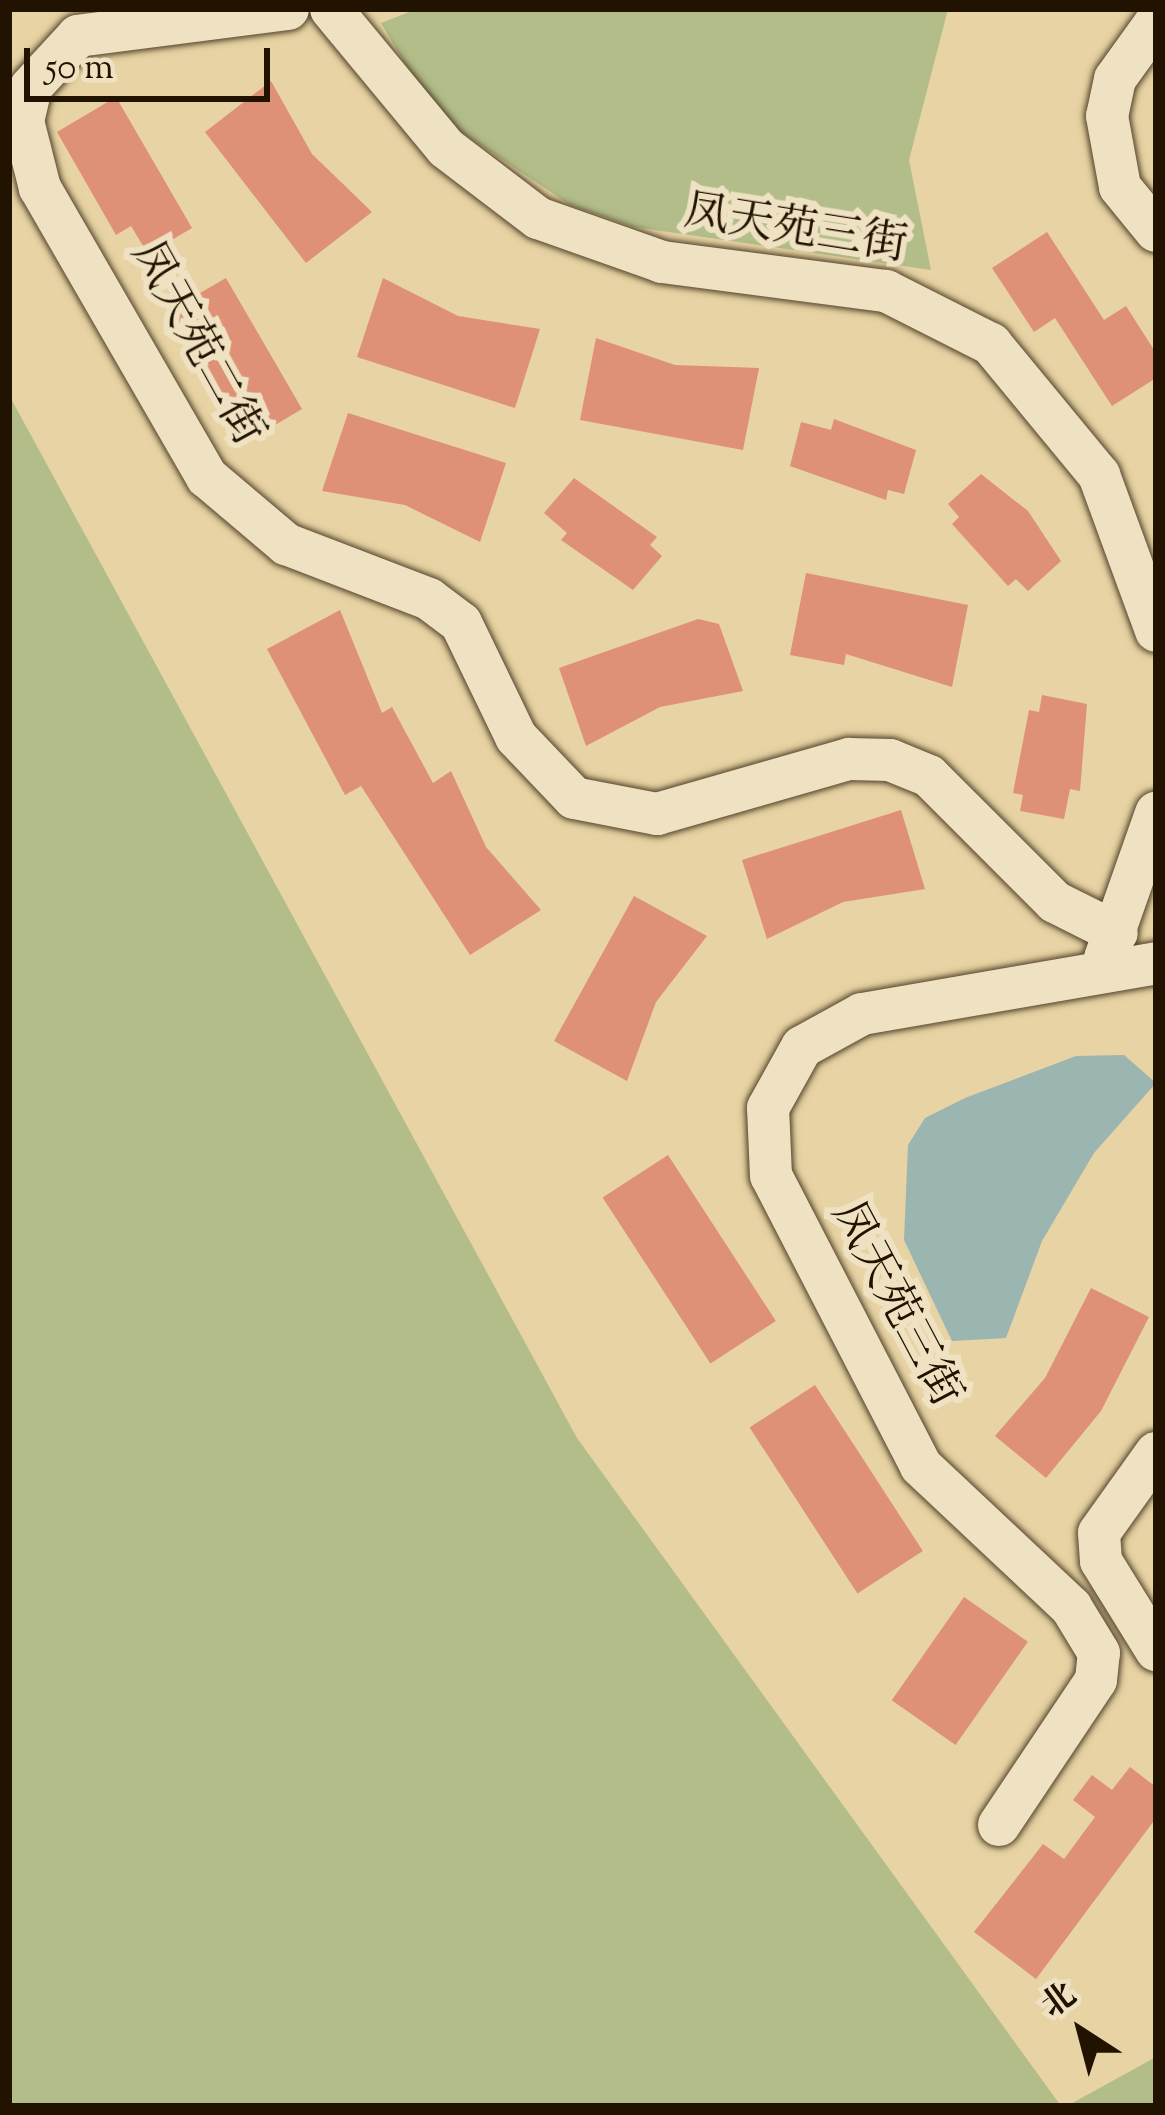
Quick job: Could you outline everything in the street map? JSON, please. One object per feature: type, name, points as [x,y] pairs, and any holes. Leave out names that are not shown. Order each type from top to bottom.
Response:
[{"type":"lane","name":"凤天苑二街","points":[[288,9],[78,36],[50,57],[23,121],[40,188],[207,477],[286,544],[429,599],[461,623],[515,737],[574,799],[658,814],[849,759],[890,760],[929,776],[1055,902],[1117,933]]},
{"type":"lane","name":"凤天苑三街","points":[[331,9],[446,148],[538,218],[662,262],[886,291],[991,344],[1099,475],[1156,632]]},
{"type":"lane","points":[[1156,22],[1115,79],[1109,153],[1156,232]]},
{"type":"lane","points":[[1097,974],[1117,933],[1156,813]]},
{"type":"lane","name":"凤天苑三街","points":[[999,1825],[1096,1680],[1099,1653],[1081,1617],[921,1466],[771,1176],[768,1108],[802,1047],[830,1026],[1156,963]]},
{"type":"lane","points":[[1156,1453],[1099,1533],[1101,1561],[1156,1650]]},
{"type":"green space","points":[[417,9],[948,9],[909,160],[931,270],[634,227],[570,205],[461,132],[416,82],[381,23]]},
{"type":"green space","points":[[9,395],[577,1438],[1061,2106],[9,2106]]},
{"type":"green space","points":[[1156,2057],[1156,2106],[1067,2106]]},
{"type":"water","points":[[1124,1055],[1156,1083],[1094,1153],[1042,1241],[1006,1338],[952,1341],[904,1240],[908,1145],[925,1118],[965,1098],[1076,1056]]},
{"type":"building","points":[[271,81],[312,154],[372,212],[306,263],[205,132]]},
{"type":"building","points":[[116,97],[192,228],[148,254],[131,226],[116,235],[57,132]]},
{"type":"building","points":[[1047,232],[1104,320],[1126,306],[1156,353],[1156,378],[1112,406],[1055,318],[1034,332],[992,268]]},
{"type":"building","points":[[226,278],[302,409],[258,435],[241,406],[227,415],[167,312]]},
{"type":"building","points":[[383,278],[458,316],[540,329],[515,408],[357,357]]},
{"type":"building","points":[[596,338],[675,365],[759,368],[743,450],[580,420]]},
{"type":"building","points":[[348,413],[506,463],[480,542],[405,505],[322,491]]},
{"type":"building","points":[[834,419],[916,450],[904,494],[888,490],[886,500],[790,466],[801,422],[831,430]]},
{"type":"building","points":[[981,474],[1028,511],[1061,561],[1028,591],[1016,579],[1008,586],[952,524],[959,517],[948,504]]},
{"type":"building","points":[[574,478],[657,537],[650,545],[662,556],[633,590],[561,540],[567,533],[544,513]]},
{"type":"building","points":[[806,573],[968,605],[952,687],[846,654],[844,665],[790,655]]},
{"type":"building","points":[[340,610],[382,713],[392,707],[433,783],[451,771],[486,847],[541,910],[470,955],[361,786],[345,795],[267,649]]},
{"type":"building","points":[[698,619],[719,624],[743,691],[660,707],[586,746],[559,668]]},
{"type":"building","points":[[1042,695],[1087,704],[1080,791],[1070,789],[1064,819],[1020,811],[1023,795],[1013,793],[1029,710],[1039,712]]},
{"type":"building","points":[[901,810],[925,889],[843,902],[767,939],[742,860]]},
{"type":"building","points":[[634,896],[707,936],[656,1002],[627,1081],[554,1041]]},
{"type":"building","points":[[668,1155],[776,1321],[710,1364],[603,1197]]},
{"type":"building","points":[[1091,1288],[1149,1317],[1101,1411],[1046,1478],[995,1436],[1045,1378]]},
{"type":"building","points":[[815,1385],[923,1551],[857,1594],[750,1427]]},
{"type":"building","points":[[964,1597],[1028,1642],[956,1745],[892,1700]]},
{"type":"building","points":[[1130,1767],[1156,1787],[1156,1818],[1036,1979],[974,1932],[1043,1844],[1064,1859],[1095,1817],[1073,1800],[1092,1775],[1112,1790]]}]
